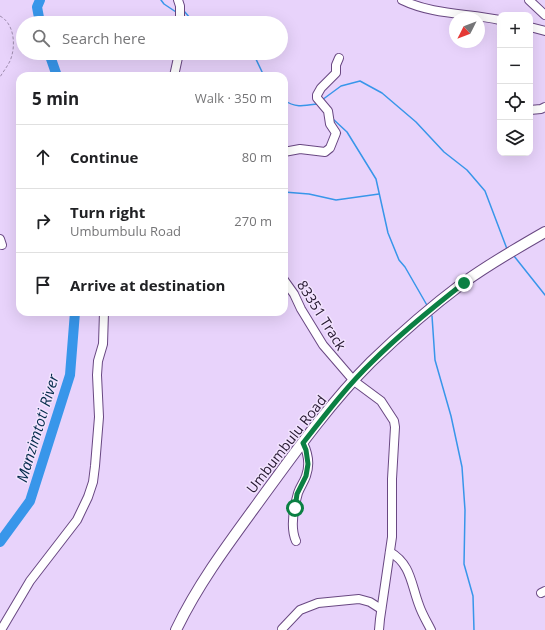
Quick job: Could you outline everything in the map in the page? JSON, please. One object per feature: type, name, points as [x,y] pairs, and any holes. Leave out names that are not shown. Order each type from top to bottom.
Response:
[{"type":"main road","name":"Umbumbulu Road","points":[[176,630],[197,590],[214,564],[278,475],[328,411],[371,362],[416,320],[464,283],[513,250],[545,232]]},
{"type":"street","points":[[178,0],[180,6],[180,16]]},
{"type":"street","points":[[402,0],[426,9],[478,15],[497,19]]},
{"type":"street","points":[[529,0],[545,15]]},
{"type":"street","points":[[533,28],[545,31]]},
{"type":"street","points":[[288,151],[300,149],[325,152],[330,148],[336,132],[330,124],[328,111],[317,96],[318,92],[336,74],[336,65],[339,58]]},
{"type":"street","points":[[175,72],[177,60]]},
{"type":"street","points":[[533,110],[545,107]]},
{"type":"street","name":"83351 Track","points":[[288,286],[324,345],[354,381],[380,401],[394,421],[392,537],[379,630]]},
{"type":"street","points":[[0,630],[30,581],[77,520],[88,498],[93,482],[99,417],[97,374],[103,344],[104,316]]},
{"type":"street","points":[[296,541],[293,529],[296,499],[306,476],[308,464],[306,450],[303,443]]},
{"type":"street","points":[[390,552],[398,557],[407,569],[419,606],[431,630]]},
{"type":"street","points":[[282,629],[300,610],[318,603],[358,599],[370,602],[381,609]]},
{"type":"path","points":[[0,16],[8,23],[14,43],[13,53],[9,63],[0,77]]},
{"type":"waterway","name":"Manzimtoti River","points":[[39,16],[37,7],[40,0]]},
{"type":"waterway","points":[[161,0],[164,4],[176,12]]},
{"type":"waterway","points":[[184,11],[188,16]]},
{"type":"waterway","name":"Manzimtoti River","points":[[51,60],[56,72]]},
{"type":"waterway","points":[[256,60],[262,72]]},
{"type":"waterway","points":[[322,100],[341,86],[360,81],[382,93],[416,122],[444,152],[467,170],[485,191],[507,249]]},
{"type":"waterway","points":[[288,103],[304,106],[317,104],[320,107]]},
{"type":"waterway","points":[[333,119],[347,132],[376,179],[388,233],[399,260],[405,267],[428,307]]},
{"type":"waterway","points":[[288,192],[309,194],[336,200],[379,194]]},
{"type":"waterway","points":[[514,256],[545,295]]},
{"type":"waterway","name":"Manzimtoti River","points":[[0,542],[30,501],[70,375],[75,316]]},
{"type":"waterway","points":[[432,316],[435,360],[451,416],[462,467],[465,510],[464,564],[473,596],[474,630]]},
{"type":"route","points":[[295,508],[297,494],[306,476],[308,464],[308,458],[303,443],[328,411],[371,362],[416,320],[464,283]]}]
